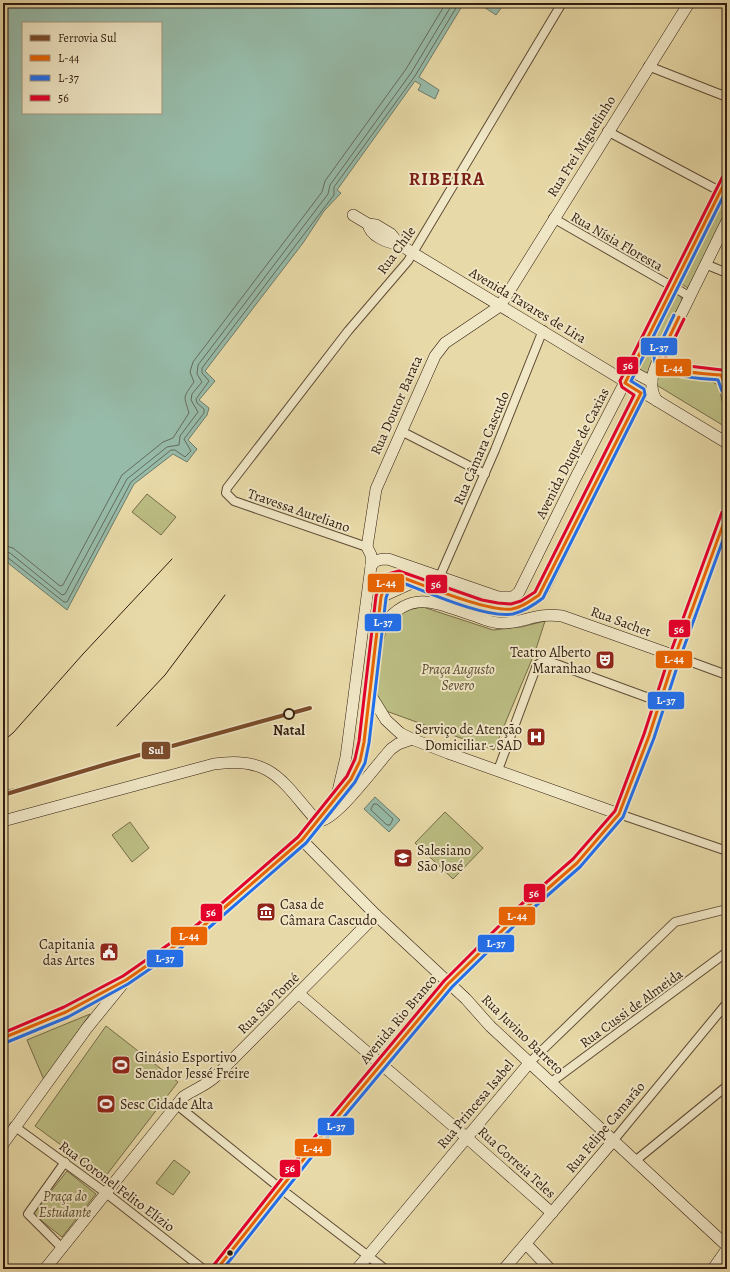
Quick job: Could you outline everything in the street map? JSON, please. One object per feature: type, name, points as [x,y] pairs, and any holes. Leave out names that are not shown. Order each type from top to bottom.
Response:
[{"type":"main road","name":"Avenida Rio Branco","points":[[217,1269],[381,1063],[448,984],[520,914],[577,863],[619,814],[650,736],[675,656],[727,514]]},
{"type":"street","name":"Rua Chile","points":[[226,493],[227,488],[348,331],[413,253],[562,3]]},
{"type":"street","name":"Rua Frei Miguelinho","points":[[500,306],[553,218],[688,3]]},
{"type":"street","points":[[648,66],[727,97]]},
{"type":"street","points":[[607,131],[724,194]]},
{"type":"street","name":"Avenida Duque de Caxias","points":[[440,576],[498,597],[513,597],[519,592],[574,479],[724,194],[727,178]]},
{"type":"street","name":"Avenida Tavares de Lira","points":[[353,215],[368,224],[371,231],[386,242],[399,244],[500,306],[543,330],[625,383],[727,443]]},
{"type":"street","name":"Rua Nísia Floresta","points":[[553,218],[673,289],[689,296]]},
{"type":"street","points":[[657,401],[652,394],[652,382],[689,296],[727,221]]},
{"type":"street","points":[[705,264],[727,273]]},
{"type":"street","name":"Rua Doutor Barata","points":[[367,547],[376,489],[430,364],[439,349],[468,326],[500,306]]},
{"type":"street","name":"Rua Câmara Cascudo","points":[[440,576],[485,474],[543,330]]},
{"type":"street","points":[[661,361],[671,368],[724,375],[727,389]]},
{"type":"street","points":[[631,371],[652,382]]},
{"type":"street","points":[[3,1038],[66,1012],[126,980],[200,928],[302,840],[351,779],[360,761],[364,742],[381,597],[385,581],[389,578],[398,576],[482,605],[511,609],[523,606],[533,600],[544,589],[642,393]]},
{"type":"street","points":[[401,432],[485,474]]},
{"type":"street","name":"Travessa Aureliano","points":[[226,493],[234,502],[367,547]]},
{"type":"street","points":[[336,797],[345,767],[372,566],[371,555],[367,547]]},
{"type":"street","points":[[372,566],[375,561],[388,559],[440,576]]},
{"type":"street","name":"Rua Sachet","points":[[377,633],[391,616],[407,604],[414,601],[441,606],[500,624],[550,614],[562,616],[727,676]]},
{"type":"street","points":[[498,770],[537,664],[543,661],[548,661],[660,702]]},
{"type":"street","points":[[370,692],[386,720],[400,732],[412,739],[619,814],[727,851]]},
{"type":"street","points":[[317,821],[326,820],[341,808],[391,749],[398,744],[412,739]]},
{"type":"street","points":[[3,822],[214,764],[233,761],[248,763],[271,771],[291,790],[317,821]]},
{"type":"street","name":"Rua Juvino Barreto","points":[[302,840],[376,916],[530,1062],[550,1083],[727,1247]]},
{"type":"street","name":"Rua Princesa Isabel","points":[[357,1269],[530,1062],[675,922],[727,909]]},
{"type":"street","name":"Rua São Tomé","points":[[45,1269],[177,1105],[192,1091],[207,1084],[215,1078],[376,916]]},
{"type":"street","name":"Rua Cussi de Almeida","points":[[550,1083],[727,952]]},
{"type":"street","points":[[3,1144],[14,1126],[87,1028],[126,980]]},
{"type":"street","name":"Rua Correia Teles","points":[[298,993],[381,1063],[552,1213]]},
{"type":"street","name":"Rua Felipe Camarão","points":[[504,1269],[613,1141],[727,1003]]},
{"type":"street","points":[[635,1161],[727,1086]]},
{"type":"street","points":[[177,1105],[281,1189],[385,1269]]},
{"type":"street","name":"Rua Coronel Felito Elízio","points":[[14,1126],[65,1162],[204,1269]]},
{"type":"street","points":[[62,1248],[28,1214],[65,1162]]},
{"type":"street","points":[[526,1244],[550,1269]]},
{"type":"street","points":[[713,1269],[727,1247]]},
{"type":"green space","points":[[721,199],[727,202],[727,211],[688,288],[680,283]]},
{"type":"green space","points":[[674,293],[678,294],[682,299],[681,302],[652,357],[659,367],[707,378],[719,386],[727,425],[724,426],[640,375],[640,366]]},
{"type":"green space","points":[[147,494],[176,517],[161,535],[132,512]]},
{"type":"green space","name":"Praça Augusto Severo","points":[[423,607],[493,630],[521,627],[545,621],[535,652],[494,750],[386,711],[378,702],[378,673],[386,630],[400,614],[408,610]]},
{"type":"green space","points":[[445,812],[483,848],[453,879],[415,843]]},
{"type":"green space","points":[[130,822],[149,848],[132,862],[112,835]]},
{"type":"green space","points":[[90,1014],[44,1080],[27,1040]]},
{"type":"green space","name":"Sesc Cidade Alta","points":[[106,1026],[178,1082],[105,1177],[35,1126]]},
{"type":"green space","points":[[174,1160],[190,1172],[173,1195],[156,1183]]},
{"type":"green space","name":"Praça do Estudante","points":[[67,1171],[96,1194],[62,1237],[33,1214]]},
{"type":"water","points":[[3,3],[464,3],[419,77],[439,90],[435,99],[418,90],[421,85],[415,81],[337,190],[341,193],[324,211],[303,243],[205,371],[215,381],[199,400],[209,408],[207,415],[188,440],[197,449],[187,462],[173,454],[134,484],[67,610],[3,559]]},
{"type":"water","points":[[478,3],[505,3],[496,15]]},
{"type":"water","points":[[375,797],[400,820],[389,832],[364,809]]},
{"type":"tram line","points":[[3,741],[13,733],[83,654],[172,559]]},
{"type":"tram line","points":[[117,726],[165,675],[225,595]]},
{"type":"tram line","points":[[3,791],[43,783]]},
{"type":"rail line","name":"Sul","points":[[3,795],[107,764],[310,708]]},
{"type":"transit line","name":"56","points":[[3,1033],[64,1007],[123,976],[198,924],[298,837],[347,776],[355,759],[359,741],[376,596],[384,575],[399,571],[482,600],[498,603],[511,604],[521,601],[535,592],[634,395],[622,387],[620,381],[723,176]]},
{"type":"transit line","name":"L-44","points":[[3,1038],[66,1012],[126,980],[201,928],[302,840],[351,779],[360,761],[364,742],[381,597],[387,579],[398,576],[472,602],[501,609],[520,607],[539,595],[641,393],[625,383],[727,178]]},
{"type":"transit line","name":"L-37","points":[[5,1043],[68,1017],[128,984],[204,932],[306,843],[355,782],[365,763],[369,743],[386,598],[391,583],[398,581],[456,603],[487,612],[501,614],[513,614],[521,611],[543,598],[645,395],[644,389],[631,381],[727,189]]},
{"type":"transit line","name":"L-37","points":[[674,315],[654,357],[655,362],[661,367],[676,374],[693,378],[718,380],[722,391]]},
{"type":"transit line","name":"L-44","points":[[679,317],[659,359],[673,368],[688,372],[721,375],[727,389]]},
{"type":"transit line","name":"56","points":[[684,319],[665,358],[680,365],[722,370],[727,376]]},
{"type":"transit line","name":"56","points":[[213,1266],[325,1124],[444,981],[516,909],[573,859],[615,811],[644,734],[670,654],[722,512]]},
{"type":"transit line","name":"L-44","points":[[217,1269],[329,1127],[448,984],[520,913],[577,863],[619,814],[649,736],[675,656],[727,514]]},
{"type":"transit line","name":"L-37","points":[[223,1269],[333,1130],[452,987],[523,917],[580,867],[623,817],[654,738],[680,658],[727,529]]},
{"type":"place","name":"Teatro Alberto Maranhao","points":[[605,660]]},
{"type":"place","name":"Natal","points":[[289,714]]},
{"type":"place","name":"Serviço de Atenção Domiciliar - SAD","points":[[536,737]]},
{"type":"place","name":"Salesiano São José","points":[[403,858]]},
{"type":"place","name":"Casa de Câmara Cascudo","points":[[266,912]]},
{"type":"place","name":"Capitania das Artes","points":[[109,952]]},
{"type":"place","name":"Ginásio Esportivo Senador Jessé Freire","points":[[121,1065]]},
{"type":"place","name":"Sesc Cidade Alta","points":[[106,1104]]},
{"type":"district","name":"RIBEIRA","points":[[447,179]]}]
